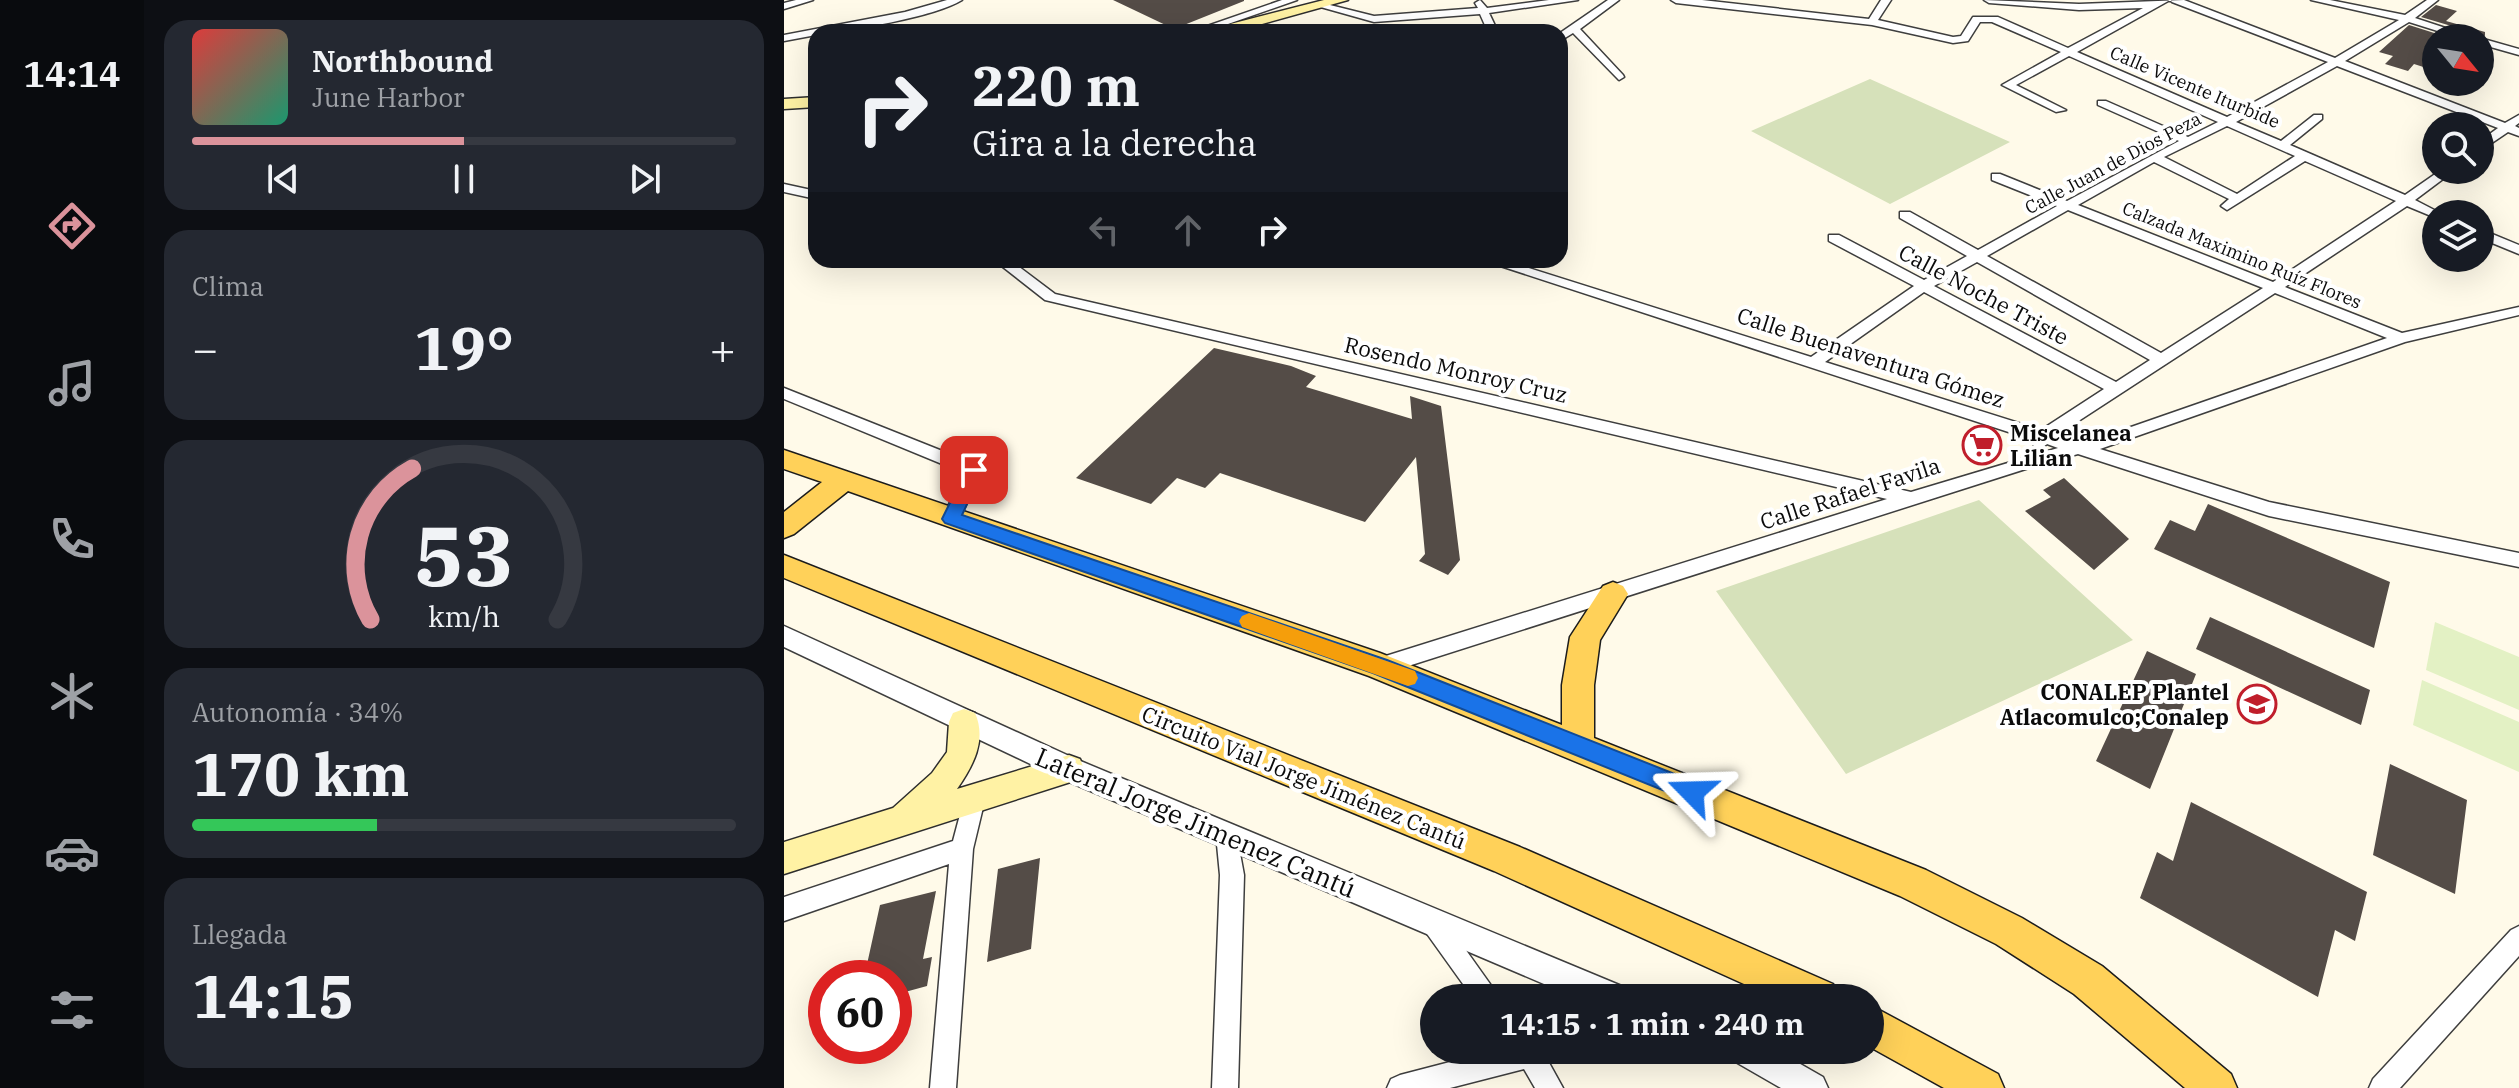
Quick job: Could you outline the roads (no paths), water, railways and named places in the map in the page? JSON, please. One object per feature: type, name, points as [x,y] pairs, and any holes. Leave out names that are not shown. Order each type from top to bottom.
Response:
[{"type":"main road","points":[[1249,24],[1322,6],[1347,5]]},
{"type":"main road","points":[[1283,24],[1322,6]]},
{"type":"main road","points":[[784,104],[808,102]]},
{"type":"main road","points":[[784,459],[1380,666],[1913,883],[2009,931],[2088,980],[2217,1088]]},
{"type":"main road","points":[[784,527],[844,480]]},
{"type":"main road","name":"Circuito Vial Jorge Jiménez Cantú","points":[[784,566],[1507,859],[1788,984]]},
{"type":"main road","points":[[1578,745],[1578,685],[1585,637],[1613,594]]},
{"type":"main road","points":[[900,822],[943,783],[962,756],[964,722]]},
{"type":"main road","points":[[784,858],[1069,769]]},
{"type":"main road","points":[[1884,1033],[1984,1088]]},
{"type":"street","points":[[784,6],[808,0]]},
{"type":"street","points":[[858,24],[906,15],[957,0]]},
{"type":"street","points":[[1219,24],[1292,0]]},
{"type":"street","points":[[1362,0],[1347,5],[1350,15],[1374,19],[1481,6],[1573,0]]},
{"type":"street","points":[[1568,32],[1614,0]]},
{"type":"street","points":[[1676,0],[1872,22],[1886,0]]},
{"type":"street","points":[[1788,13],[1793,0]]},
{"type":"street","points":[[1997,0],[2079,7],[2161,2]]},
{"type":"street","points":[[2175,0],[2513,130]]},
{"type":"street","points":[[2316,0],[2425,24]]},
{"type":"street","name":"Calle Juan de Dios Peza","points":[[1813,363],[1922,287],[2154,157],[2190,142],[2336,62],[2408,19],[2433,0]]},
{"type":"street","points":[[2060,110],[2007,85],[2161,2]]},
{"type":"street","name":"Calle Vicente Iturbide","points":[[1872,22],[1964,39],[1977,19],[1983,17],[2422,208]]},
{"type":"street","points":[[1574,28],[1619,77]]},
{"type":"street","points":[[784,38],[808,33]]},
{"type":"street","points":[[2494,45],[2519,52]]},
{"type":"street","points":[[2102,103],[2190,142]]},
{"type":"street","points":[[2283,145],[2318,117]]},
{"type":"street","points":[[2494,140],[2513,130],[2519,118]]},
{"type":"street","points":[[2154,157],[2231,202],[2304,156]]},
{"type":"street","name":"Calzada Maximino Ruíz Flores","points":[[1996,177],[2401,338]]},
{"type":"street","points":[[2033,460],[2042,437],[2275,288],[2430,184]]},
{"type":"street","points":[[784,188],[808,193]]},
{"type":"street","name":"Calle Noche Triste","points":[[1905,215],[2160,359]]},
{"type":"street","name":"Calle Noche Triste","points":[[1834,238],[2115,388]]},
{"type":"street","points":[[2494,239],[2519,250]]},
{"type":"street","name":"Rosendo Monroy Cruz","points":[[1012,268],[1050,297],[1911,499]]},
{"type":"street","name":"Calle Buenaventura Gómez","points":[[1514,268],[2269,509],[2519,560]]},
{"type":"street","name":"Calle Rafael Favila","points":[[1380,666],[2033,460],[2111,440],[2401,338],[2519,311]]},
{"type":"street","points":[[784,393],[974,470],[951,519]]},
{"type":"street","name":"Lateral Jorge Jimenez Cantú","points":[[784,636],[1069,769],[1580,984]]},
{"type":"street","points":[[943,1088],[962,849],[974,799]]},
{"type":"street","points":[[1225,1088],[1232,875],[1227,834]]},
{"type":"street","points":[[784,909],[962,849]]},
{"type":"street","points":[[1432,921],[1478,984]]},
{"type":"street","points":[[2382,1088],[2519,938]]},
{"type":"street","points":[[1400,1088],[1485,1064]]},
{"type":"street","points":[[1535,1064],[1550,1088]]},
{"type":"street","points":[[1770,1064],[1812,1088]]},
{"type":"place","name":"Miscelanea Lilian","points":[[1982,445]]},
{"type":"place","name":"CONALEP Plantel Atlacomulco;Conalep","points":[[2257,704]]}]
